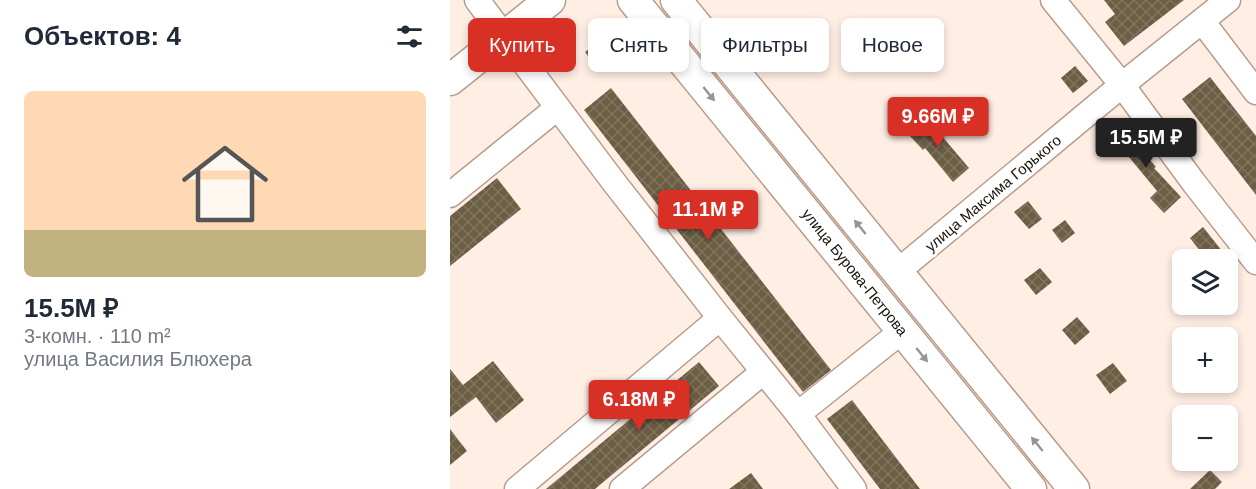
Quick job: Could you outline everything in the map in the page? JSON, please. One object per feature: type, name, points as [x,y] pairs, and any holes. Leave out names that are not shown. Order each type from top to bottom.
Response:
[{"type":"main road","points":[[528,18],[550,0]]},
{"type":"main road","name":"улица Бурова-Петрова","points":[[633,0],[1031,489]]},
{"type":"main road","points":[[676,0],[1074,489]]},
{"type":"main road","points":[[450,80],[468,66]]},
{"type":"street","points":[[477,0],[491,18]]},
{"type":"street","points":[[1053,0],[1122,85],[1256,262]]},
{"type":"street","name":"улица Максима Горького","points":[[897,272],[1228,0]]},
{"type":"street","points":[[1202,21],[1256,92]]},
{"type":"street","points":[[531,72],[854,489]]},
{"type":"street","points":[[450,195],[557,108]]},
{"type":"street","points":[[524,487],[720,318]]},
{"type":"street","points":[[798,414],[902,331]]},
{"type":"street","points":[[622,489],[763,372]]},
{"type":"building","points":[[1104,0],[1184,0],[1124,46],[1105,22],[1115,14]]},
{"type":"building","points":[[1075,66],[1088,81],[1073,93],[1061,78]]},
{"type":"building","points":[[1210,77],[1256,136],[1256,195],[1182,99]]},
{"type":"building","points":[[611,88],[831,370],[803,392],[584,110]]},
{"type":"building","points":[[924,115],[969,168],[953,182],[925,148],[923,150],[906,132]]},
{"type":"building","points":[[1121,125],[1156,167],[1154,168],[1181,197],[1164,213],[1150,198],[1157,191],[1119,145],[1116,148],[1106,137]]},
{"type":"building","points":[[497,178],[521,209],[450,266],[450,216]]},
{"type":"building","points":[[1028,201],[1042,219],[1029,229],[1014,212]]},
{"type":"building","points":[[1065,220],[1075,233],[1062,243],[1052,230]]},
{"type":"building","points":[[1203,227],[1220,249],[1198,249],[1190,238]]},
{"type":"building","points":[[1040,268],[1052,282],[1036,295],[1024,280]]},
{"type":"building","points":[[1077,317],[1090,332],[1075,345],[1062,330]]},
{"type":"building","points":[[493,361],[524,400],[496,423],[476,397],[450,417],[450,369],[463,385]]},
{"type":"building","points":[[699,362],[719,386],[595,489],[546,489]]},
{"type":"building","points":[[1113,363],[1127,381],[1110,394],[1096,375]]},
{"type":"building","points":[[852,400],[920,489],[880,489],[827,419]]},
{"type":"building","points":[[450,429],[467,451],[450,465]]},
{"type":"building","points":[[1209,471],[1222,482],[1215,489],[1190,489]]},
{"type":"building","points":[[751,473],[763,489],[729,489]]}]
